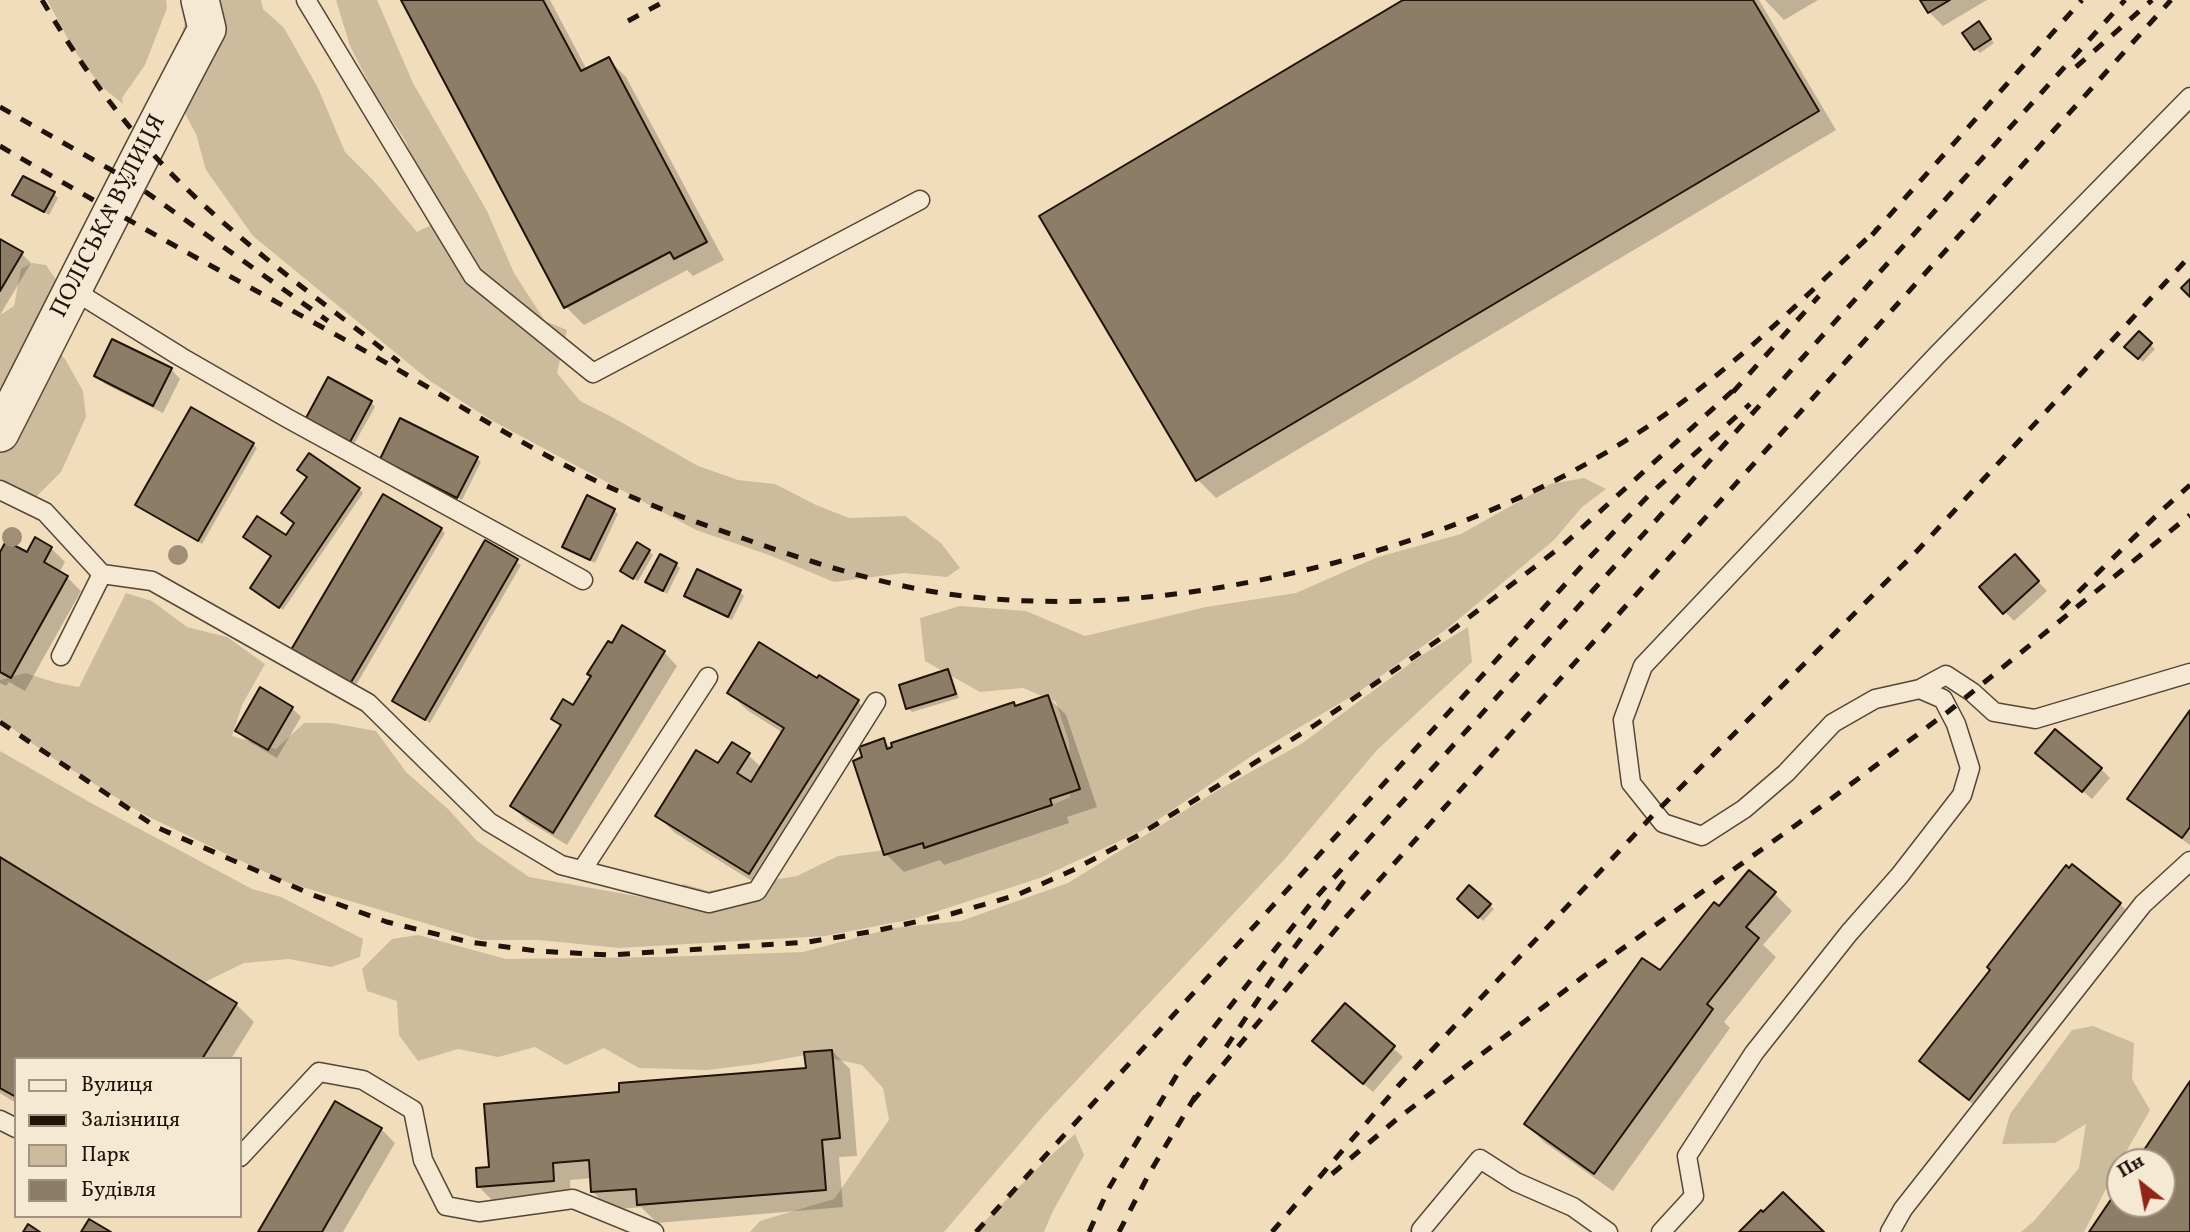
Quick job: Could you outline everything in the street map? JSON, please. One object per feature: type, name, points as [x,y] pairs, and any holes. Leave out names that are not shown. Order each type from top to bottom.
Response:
[{"type":"street","name":"ПОЛІСЬКА ВУЛИЦЯ","points":[[0,433],[145,145],[207,29],[200,0]]},
{"type":"lane","points":[[306,0],[473,276],[593,373],[920,200]]},
{"type":"lane","points":[[2190,97],[1938,354],[1643,666],[1623,720],[1631,783],[1663,823],[1702,836],[1744,809],[1786,773],[1833,723],[1875,699],[1920,690],[1946,675],[1972,692],[1994,712],[2035,719],[2190,673]]},
{"type":"lane","points":[[73,290],[287,418],[583,580]]},
{"type":"lane","points":[[0,490],[46,512],[102,574],[152,581],[368,704],[489,822],[561,865],[709,903],[757,891],[876,702]]},
{"type":"lane","points":[[61,656],[102,574]]},
{"type":"lane","points":[[582,870],[708,677]]},
{"type":"lane","points":[[1661,1232],[1694,1196],[1687,1156],[1754,1053],[1962,795],[1970,768],[1956,724],[1943,699],[1920,690]]},
{"type":"lane","points":[[1890,1232],[1903,1209],[2143,904],[2190,861]]},
{"type":"lane","points":[[242,1155],[319,1072],[363,1080],[413,1110],[423,1160],[446,1206],[479,1212],[573,1199],[654,1232]]},
{"type":"lane","points":[[1421,1230],[1480,1158],[1516,1182],[1573,1208],[1608,1232]]},
{"type":"green space","points":[[47,0],[166,0],[167,8],[145,65],[122,98],[123,104],[101,86],[74,50]]},
{"type":"green space","points":[[192,0],[261,0],[263,9],[284,28],[318,88],[345,152],[417,232],[439,221],[405,140],[374,93],[350,46],[336,0],[377,0],[413,83],[487,211],[514,273],[545,321],[567,330],[557,373],[580,401],[698,466],[738,480],[775,484],[849,518],[905,516],[941,543],[960,568],[947,577],[904,573],[834,582],[769,555],[696,530],[491,420],[430,381],[253,236],[206,170],[196,134],[167,81]]},
{"type":"green space","points":[[32,263],[46,265],[61,287],[44,337],[65,359],[83,391],[86,417],[61,472],[33,500],[0,494],[0,315],[14,306],[21,269]]},
{"type":"green space","points":[[1584,478],[1606,489],[1582,507],[1554,540],[1448,628],[1357,693],[1253,755],[1143,830],[1040,878],[913,919],[825,936],[619,948],[539,940],[482,940],[289,883],[143,814],[48,755],[0,719],[0,680],[25,673],[79,687],[126,593],[152,601],[187,627],[227,637],[265,664],[242,705],[232,736],[276,749],[304,723],[332,723],[376,731],[406,772],[449,810],[477,841],[529,877],[653,899],[684,884],[708,891],[797,876],[838,856],[911,847],[968,834],[1037,812],[1070,797],[1069,742],[1056,702],[1023,688],[980,692],[925,661],[920,618],[960,606],[1026,611],[1085,636],[1206,607],[1296,593],[1378,557],[1461,534],[1550,484]]},
{"type":"green space","points":[[1468,627],[1472,662],[1377,750],[1283,861],[1045,1114],[944,1232],[750,1232],[760,1221],[834,1199],[889,1120],[883,1088],[862,1065],[811,1054],[707,1070],[639,1068],[604,1048],[566,1065],[535,1047],[498,1057],[458,1049],[418,1061],[399,1035],[397,1001],[367,991],[362,969],[392,939],[418,935],[506,959],[661,957],[803,952],[893,928],[961,921],[1068,883],[1218,790],[1301,744],[1419,657]]},
{"type":"green space","points":[[0,751],[252,889],[281,897],[363,939],[360,957],[331,967],[289,959],[244,963],[203,983],[0,875]]},
{"type":"green space","points":[[2093,1026],[2134,1043],[2132,1079],[2150,1110],[2128,1148],[2106,1148],[2106,1189],[2084,1232],[2021,1232],[2034,1221],[2079,1168],[2086,1124],[2055,1143],[2002,1144],[2010,1114],[2072,1030]]},
{"type":"green space","points":[[1075,1134],[1084,1155],[1044,1232],[974,1232],[1048,1158]]},
{"type":"building","points":[[401,0],[543,0],[581,71],[609,57],[707,242],[674,259],[670,252],[564,308]]},
{"type":"building","points":[[1403,0],[1753,0],[1819,111],[1196,481],[1039,216]]},
{"type":"building","points":[[1920,0],[1950,0],[1928,13]]},
{"type":"building","points":[[1979,21],[1991,39],[1974,50],[1962,33]]},
{"type":"building","points":[[23,176],[55,192],[44,212],[12,195]]},
{"type":"building","points":[[0,239],[23,252],[0,291]]},
{"type":"building","points":[[2190,279],[2190,297],[2181,288]]},
{"type":"building","points":[[2139,331],[2152,343],[2138,359],[2124,347]]},
{"type":"building","points":[[112,339],[172,368],[153,406],[94,376]]},
{"type":"building","points":[[328,377],[372,401],[350,442],[306,418]]},
{"type":"building","points":[[191,407],[254,443],[198,541],[135,505]]},
{"type":"building","points":[[400,418],[478,457],[457,498],[380,459]]},
{"type":"building","points":[[309,453],[360,488],[279,608],[250,588],[271,556],[243,537],[257,516],[286,535],[294,523],[281,513],[307,477],[297,470]]},
{"type":"building","points":[[383,494],[442,528],[347,689],[288,655]]},
{"type":"building","points":[[587,495],[615,509],[590,560],[562,547]]},
{"type":"building","points":[[35,537],[52,547],[44,562],[68,576],[11,678],[0,672],[0,552],[6,541],[27,552]]},
{"type":"building","points":[[485,540],[518,559],[425,720],[392,701]]},
{"type":"building","points":[[637,542],[650,550],[633,579],[620,571]]},
{"type":"building","points":[[660,554],[677,563],[663,591],[645,582]]},
{"type":"building","points":[[2015,554],[2039,581],[2003,614],[1979,587]]},
{"type":"building","points":[[697,569],[741,590],[728,617],[684,596]]},
{"type":"building","points":[[622,625],[665,651],[553,833],[510,806],[561,725],[551,719],[563,699],[573,705],[591,676],[587,674],[608,641],[612,643]]},
{"type":"building","points":[[759,642],[859,700],[749,874],[655,816],[696,750],[718,763],[732,742],[750,753],[737,773],[751,782],[784,728],[727,693]]},
{"type":"building","points":[[948,669],[956,694],[906,709],[899,685]]},
{"type":"building","points":[[260,687],[293,707],[268,750],[235,731]]},
{"type":"building","points":[[1048,695],[1080,789],[1050,799],[1052,805],[924,848],[923,843],[884,855],[853,761],[862,757],[859,747],[884,738],[887,749],[892,747],[891,743],[1014,702],[1015,706]]},
{"type":"building","points":[[2190,710],[2190,827],[2182,838],[2127,799]]},
{"type":"building","points":[[2055,729],[2102,768],[2082,792],[2035,753]]},
{"type":"building","points":[[0,857],[237,1003],[203,1057],[14,1057],[14,1096],[0,1088]]},
{"type":"building","points":[[2072,864],[2121,903],[1969,1100],[1919,1061],[1990,970],[1987,967],[2066,865],[2069,868]]},
{"type":"building","points":[[1749,870],[1776,892],[1746,927],[1759,938],[1707,1004],[1713,1009],[1594,1174],[1524,1124],[1642,958],[1660,970],[1714,902],[1719,906]]},
{"type":"building","points":[[1469,885],[1491,904],[1478,918],[1457,899]]},
{"type":"building","points":[[1345,1003],[1395,1046],[1363,1084],[1312,1041]]},
{"type":"building","points":[[832,1050],[840,1138],[822,1140],[826,1190],[637,1205],[636,1189],[591,1192],[589,1160],[553,1163],[554,1181],[477,1187],[476,1168],[489,1167],[484,1104],[619,1092],[619,1083],[806,1068],[804,1052]]},
{"type":"building","points":[[2190,1081],[2190,1232],[2089,1232],[2106,1207],[2106,1218],[2176,1218],[2176,1148],[2145,1148]]},
{"type":"building","points":[[335,1101],[382,1128],[322,1232],[258,1232]]},
{"type":"building","points":[[1783,1192],[1824,1232],[1739,1232],[1761,1210],[1763,1212]]},
{"type":"building","points":[[89,1219],[111,1232],[81,1232]]},
{"type":"building","points":[[28,1224],[40,1232],[23,1232]]},
{"type":"railway","points":[[42,0],[102,92],[172,175],[266,259],[399,362]]},
{"type":"railway","points":[[628,21],[667,0]]},
{"type":"railway","points":[[1872,235],[2082,0]]},
{"type":"railway","points":[[1089,1232],[1109,1188],[1178,1073],[1312,902],[2125,0]]},
{"type":"railway","points":[[2076,67],[2152,0]]},
{"type":"railway","points":[[1192,1102],[1346,917],[2171,0]]},
{"type":"railway","points":[[0,107],[129,180],[328,321]]},
{"type":"railway","points":[[0,146],[533,448],[624,494],[742,538],[862,576],[935,592],[1035,601],[1134,598],[1183,593],[1281,576],[1414,539],[1494,509],[1572,472],[1678,405],[1767,332],[1878,228]]},
{"type":"railway","points":[[1272,1232],[1399,1085],[1655,813],[1918,550],[2190,256]]},
{"type":"railway","points":[[1733,392],[1819,296]]},
{"type":"railway","points":[[0,722],[156,827],[313,895],[387,922],[469,942],[537,951],[609,955],[808,942],[875,931],[951,914],[1017,895],[1073,870],[1139,835],[1315,725],[1447,634],[1562,546],[1739,385]]},
{"type":"railway","points":[[976,1232],[1590,557],[1649,495],[1750,404]]},
{"type":"railway","points":[[2061,609],[2190,485]]},
{"type":"railway","points":[[1332,1174],[1397,1119],[1584,976],[1796,825],[1949,711],[2190,515]]},
{"type":"railway","points":[[1226,1047],[1285,960],[1350,873]]},
{"type":"railway","points":[[1119,1232],[1150,1172],[1196,1095]]}]
